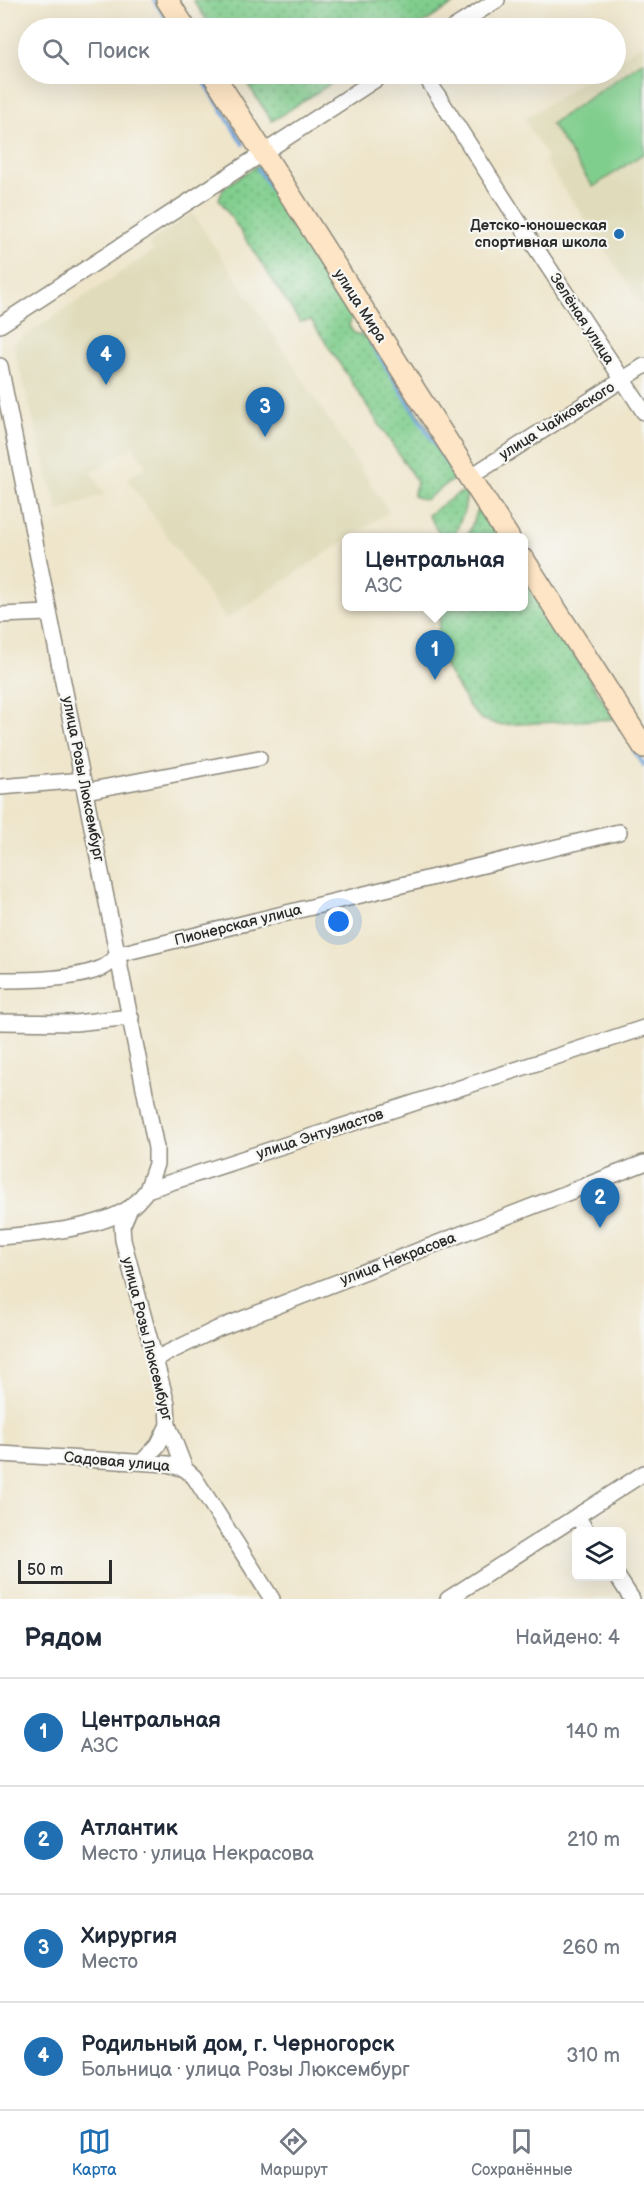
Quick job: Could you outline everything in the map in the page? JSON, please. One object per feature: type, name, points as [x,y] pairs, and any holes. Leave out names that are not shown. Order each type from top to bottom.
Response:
[{"type":"main road","points":[[167,0],[179,18]]},
{"type":"main road","name":"улица Мира","points":[[219,84],[506,533]]},
{"type":"main road","points":[[528,566],[644,747]]},
{"type":"street","points":[[469,18],[497,0]]},
{"type":"street","points":[[0,325],[369,84]]},
{"type":"street","name":"Зелёная улица","points":[[430,84],[644,412]]},
{"type":"street","name":"улица Розы Люксембург","points":[[0,366],[2,390],[50,613],[156,1148],[156,1164],[147,1191]]},
{"type":"street","name":"улица Чайковского","points":[[470,477],[644,366]]},
{"type":"street","points":[[0,615],[50,613]]},
{"type":"street","points":[[0,787],[85,786],[259,758]]},
{"type":"street","name":"Пионерская улица","points":[[0,980],[26,980],[85,974],[107,966],[119,954],[619,832]]},
{"type":"street","points":[[0,1023],[75,1023],[131,1017]]},
{"type":"street","name":"улица Энтузиастов","points":[[0,1237],[78,1227],[105,1219],[130,1208],[147,1191],[644,1028]]},
{"type":"street","name":"улица Некрасова","points":[[155,1359],[217,1329],[644,1163]]},
{"type":"street","name":"улица Розы Люксембург","points":[[130,1208],[122,1226],[123,1240],[167,1404],[168,1425],[185,1469]]},
{"type":"street","points":[[142,1462],[158,1445],[168,1425]]},
{"type":"street","name":"Садовая улица","points":[[0,1454],[168,1464],[185,1469],[194,1477],[272,1599]]},
{"type":"street","points":[[448,1599],[470,1593],[577,1516],[644,1473]]},
{"type":"street","points":[[577,1516],[584,1527]]},
{"type":"street","points":[[620,1581],[632,1599]]},
{"type":"shaded area","name":"Детско-юношеская спортивная школа","points":[[644,43],[644,308],[545,160],[547,157],[524,119],[580,84],[626,84],[626,55]]},
{"type":"shaded area","points":[[192,213],[389,512],[356,533],[342,533],[342,543],[226,619],[127,479],[146,466],[133,446],[91,473],[104,494],[58,512],[13,344],[153,251],[148,243]]},
{"type":"green space","points":[[193,0],[460,0],[432,18],[205,18]]},
{"type":"green space","points":[[644,61],[644,153],[593,187],[551,124],[610,84],[626,84],[626,73]]},
{"type":"green space","points":[[248,84],[330,84],[272,121]]},
{"type":"green space","points":[[259,164],[354,309],[349,326],[354,333],[371,338],[458,476],[425,500],[413,496],[417,482],[311,320],[300,322],[219,199],[224,187]]},
{"type":"green space","points":[[459,493],[467,493],[464,511],[456,533],[439,533],[428,515]]},
{"type":"green space","points":[[479,507],[496,533],[469,533]]},
{"type":"green space","points":[[528,582],[615,719],[499,725],[481,719],[468,705],[441,660],[437,637],[441,611],[528,611]]},
{"type":"waterway","points":[[154,0],[166,18]]},
{"type":"waterway","points":[[206,84],[243,144]]},
{"type":"waterway","points":[[258,169],[332,280]]},
{"type":"waterway","points":[[371,343],[452,471]]},
{"type":"waterway","points":[[634,750],[644,765]]},
{"type":"place","name":"Детско-юношеская спортивная школа","points":[[619,234]]},
{"type":"place","name":"Родильный дом, г. Черногорск","points":[[106,385]]},
{"type":"place","name":"Хирургия","points":[[265,437]]},
{"type":"place","name":"Центральная","points":[[435,680]]},
{"type":"place","name":"Атлантик","points":[[600,1228]]}]
